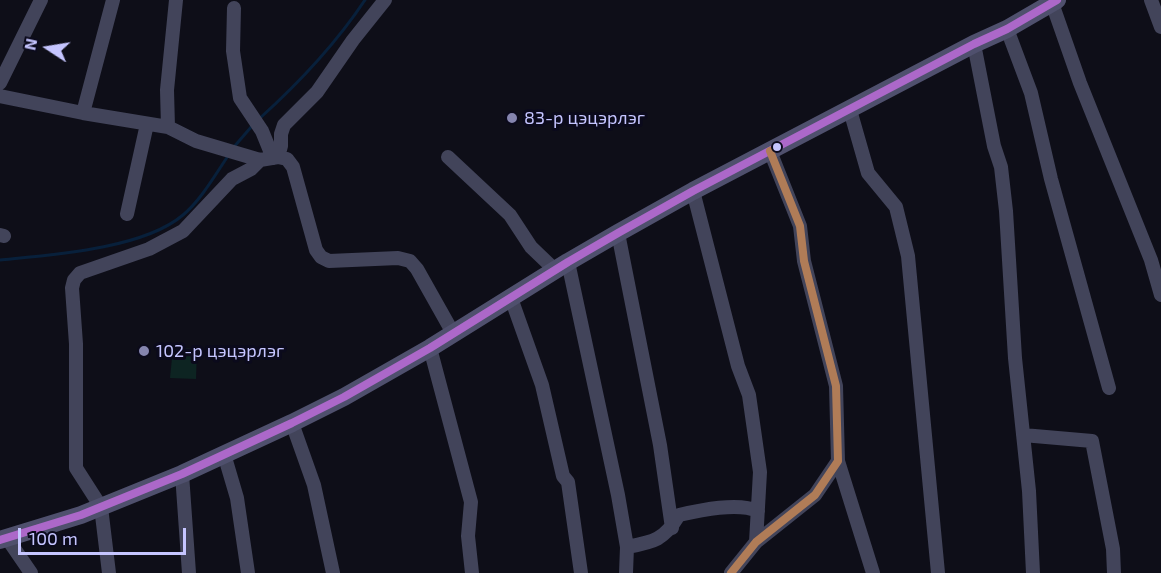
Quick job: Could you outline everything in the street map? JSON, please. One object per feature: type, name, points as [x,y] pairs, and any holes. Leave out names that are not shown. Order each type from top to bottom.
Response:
[{"type":"main road","points":[[3,539],[101,507],[182,474],[368,385],[561,266],[693,191],[1055,2]]},
{"type":"street","points":[[0,82],[41,0]]},
{"type":"street","points":[[83,113],[113,0]]},
{"type":"street","points":[[168,127],[167,90],[176,0]]},
{"type":"street","points":[[109,573],[101,507],[76,468],[76,344],[72,288],[74,280],[80,273],[149,249],[183,231],[232,179],[270,158],[281,146],[284,125],[317,92],[353,40],[385,0]]},
{"type":"street","points":[[1151,0],[1161,27]]},
{"type":"street","points":[[1055,2],[1080,83],[1151,260],[1161,295]]},
{"type":"street","points":[[234,8],[233,51],[240,98],[262,131],[270,158]]},
{"type":"street","points":[[1007,29],[1031,93],[1051,179],[1108,388]]},
{"type":"street","points":[[974,44],[994,146],[1001,167],[1006,211],[1015,358],[1029,491],[1033,573]]},
{"type":"street","points":[[0,96],[168,127],[196,141],[270,158],[287,159],[291,163],[316,250],[321,257],[329,261],[398,258],[410,261],[417,268],[453,333]]},
{"type":"street","points":[[850,110],[868,173],[896,207],[908,256],[938,573]]},
{"type":"street","points":[[127,214],[147,124]]},
{"type":"street","points":[[770,151],[800,226],[804,261],[836,386],[838,461],[873,573]]},
{"type":"street","points":[[448,157],[510,215],[531,247],[561,266],[618,495],[627,547],[626,573]]},
{"type":"street","points":[[693,191],[738,366],[749,395],[760,472],[756,542]]},
{"type":"street","points":[[618,233],[660,445],[672,528]]},
{"type":"street","points":[[511,298],[542,385],[563,476],[568,482],[581,573]]},
{"type":"street","points":[[430,348],[471,502],[468,536],[472,573]]},
{"type":"street","points":[[292,423],[314,485],[333,573]]},
{"type":"street","points":[[1023,435],[1092,441],[1113,549],[1114,573]]},
{"type":"street","points":[[224,454],[237,498],[248,573]]},
{"type":"street","points":[[731,573],[756,542],[815,495],[838,461]]},
{"type":"street","points":[[182,474],[189,573]]},
{"type":"street","points":[[627,547],[653,542],[672,528],[679,515],[698,511],[750,507],[758,510]]},
{"type":"street","points":[[3,539],[31,573]]},
{"type":"green space","points":[[173,348],[197,349],[196,379],[170,378]]},
{"type":"waterway","points":[[259,119],[316,63],[365,0]]},
{"type":"waterway","points":[[233,148],[252,126]]},
{"type":"waterway","points":[[0,260],[70,253],[145,236],[183,215],[196,202],[228,156]]},
{"type":"transit line","points":[[0,540],[81,515],[182,474],[344,397],[430,348],[568,262],[693,191],[974,44],[1007,29],[1057,0]]},
{"type":"transit line","points":[[731,573],[756,542],[815,495],[838,461],[836,386],[804,261],[800,226],[770,151]]},
{"type":"place","name":"83-р цэцэрлэг","points":[[512,118]]},
{"type":"place","name":"102-р цэцэрлэг","points":[[144,351]]}]
